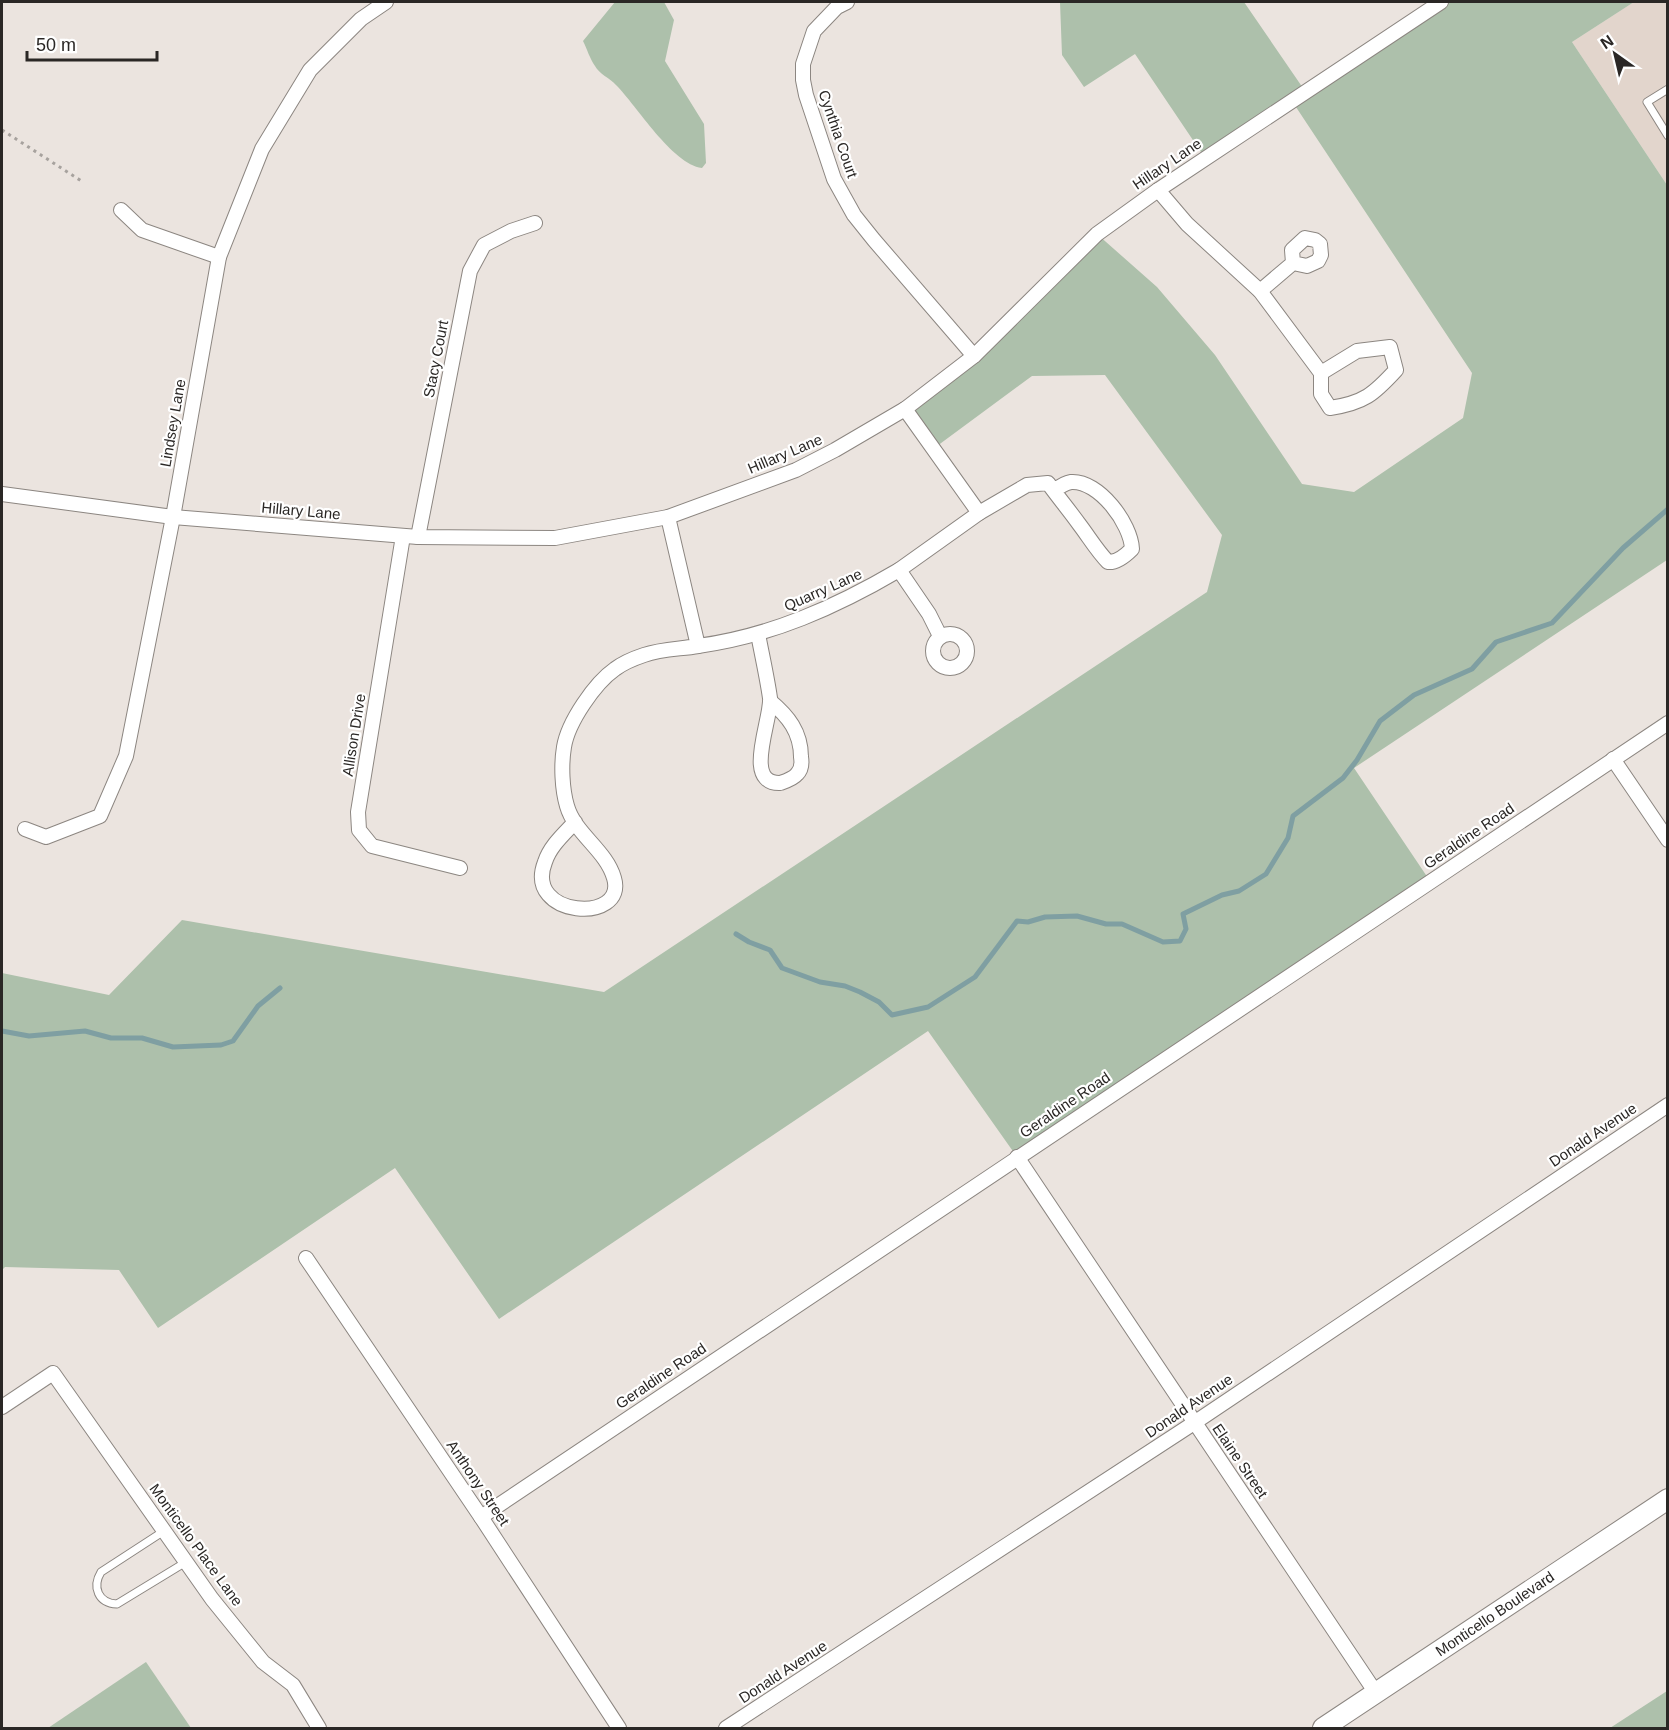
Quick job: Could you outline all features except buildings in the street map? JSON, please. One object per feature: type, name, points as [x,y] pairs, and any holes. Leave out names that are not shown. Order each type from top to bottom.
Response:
[{"type":"main road","name":"Monticello Boulevard","points":[[1323,1728],[1668,1499]]},
{"type":"street","name":"Lindsey Lane","points":[[25,829],[46,837],[100,816],[126,756],[173,517],[219,257],[262,149],[310,70],[361,19],[386,2]]},
{"type":"street","name":"Cynthia Court","points":[[847,2],[837,7],[814,32],[803,64],[806,95],[834,179],[861,223],[974,356]]},
{"type":"street","name":"Hillary Lane","points":[[2,494],[173,517],[418,537],[555,538],[668,517],[796,470],[836,450],[905,409],[974,356],[1097,234],[1158,190],[1441,2]]},
{"type":"street","points":[[1158,190],[1187,224],[1260,291],[1321,373],[1321,394],[1330,408],[1346,406],[1374,394],[1396,370],[1390,347],[1357,351],[1321,373]]},
{"type":"street","points":[[121,210],[142,230],[219,257]]},
{"type":"street","name":"Stacy Court","points":[[418,537],[470,271],[484,245],[511,231],[535,223]]},
{"type":"street","points":[[1260,291],[1293,263]]},
{"type":"street","points":[[905,409],[979,513]]},
{"type":"street","name":"Quarry Lane","points":[[575,822],[550,851],[544,862],[541,877],[552,900],[569,906],[595,909],[611,900],[615,892],[615,882],[613,873],[575,822],[567,807],[564,746],[582,706],[599,684],[616,668],[645,655],[730,642],[820,612],[858,595],[899,570],[979,513],[1027,485],[1048,483],[1054,491],[1108,562],[1120,559],[1132,549],[1129,531],[1109,502],[1097,491],[1071,482],[1054,491]]},
{"type":"street","points":[[668,517],[698,646]]},
{"type":"street","name":"Allison Drive","points":[[404,536],[358,812],[359,830],[372,846],[460,868]]},
{"type":"street","points":[[899,570],[940,636]]},
{"type":"street","points":[[758,634],[770,701],[764,731],[761,767],[763,776],[767,780],[780,783],[797,775],[802,767],[801,747],[798,734],[788,718],[770,701]]},
{"type":"street","name":"Geraldine Road","points":[[481,1517],[1668,723]]},
{"type":"street","points":[[1613,759],[1668,840]]},
{"type":"street","name":"Donald Avenue","points":[[726,1728],[1194,1423],[1668,1105]]},
{"type":"street","name":"Elaine Street","points":[[1017,1157],[1376,1693]]},
{"type":"street","name":"Anthony Street","points":[[306,1258],[481,1517],[619,1728]]},
{"type":"street","name":"Monticello Place Lane","points":[[2,1407],[53,1373],[212,1599],[263,1662],[293,1685],[319,1728]]},
{"type":"lane","points":[[1668,89],[1647,102],[1668,136]]},
{"type":"lane","points":[[164,1530],[101,1572],[95,1587],[101,1598],[111,1604],[117,1604],[186,1562]]},
{"type":"path","points":[[2,130],[83,182]]},
{"type":"shaded area","points":[[1634,2],[1667,2],[1667,185],[1572,42]]},
{"type":"green space","points":[[615,2],[664,2],[674,20],[665,61],[704,124],[706,163],[702,168],[691,164],[667,146],[614,83],[597,69],[592,60],[583,41]]},
{"type":"green space","points":[[1060,2],[1244,2],[1305,91],[1441,2],[1634,2],[1572,42],[1667,185],[1667,560],[1354,768],[1430,881],[1017,1157],[928,1031],[499,1319],[395,1168],[158,1328],[119,1270],[5,1267],[2,1270],[2,973],[109,995],[182,920],[604,992],[1207,592],[1222,535],[1105,375],[1032,376],[933,449],[905,409],[974,356],[1097,234],[1157,287],[1215,355],[1302,484],[1354,492],[1463,418],[1472,373],[1292,101],[1205,158],[1135,54],[1084,87],[1062,55]]},
{"type":"green space","points":[[146,1662],[191,1728],[48,1728]]},
{"type":"green space","points":[[1667,1691],[1667,1728],[1610,1728]]},
{"type":"waterway","points":[[736,934],[770,950],[782,968],[820,982],[845,986],[860,992],[879,1002],[892,1015],[928,1007],[975,977],[1017,921],[1028,922],[1045,917],[1077,916],[1106,924],[1122,924],[1163,942],[1180,941],[1186,929],[1183,914],[1222,895],[1239,891],[1266,874],[1288,838],[1293,816],[1343,778],[1357,760],[1380,721],[1414,695],[1472,669],[1496,642],[1552,623],[1623,548],[1668,509]]},
{"type":"waterway","points":[[2,1031],[29,1036],[85,1031],[111,1038],[142,1038],[173,1047],[221,1045],[233,1041],[258,1006],[280,988]]}]
